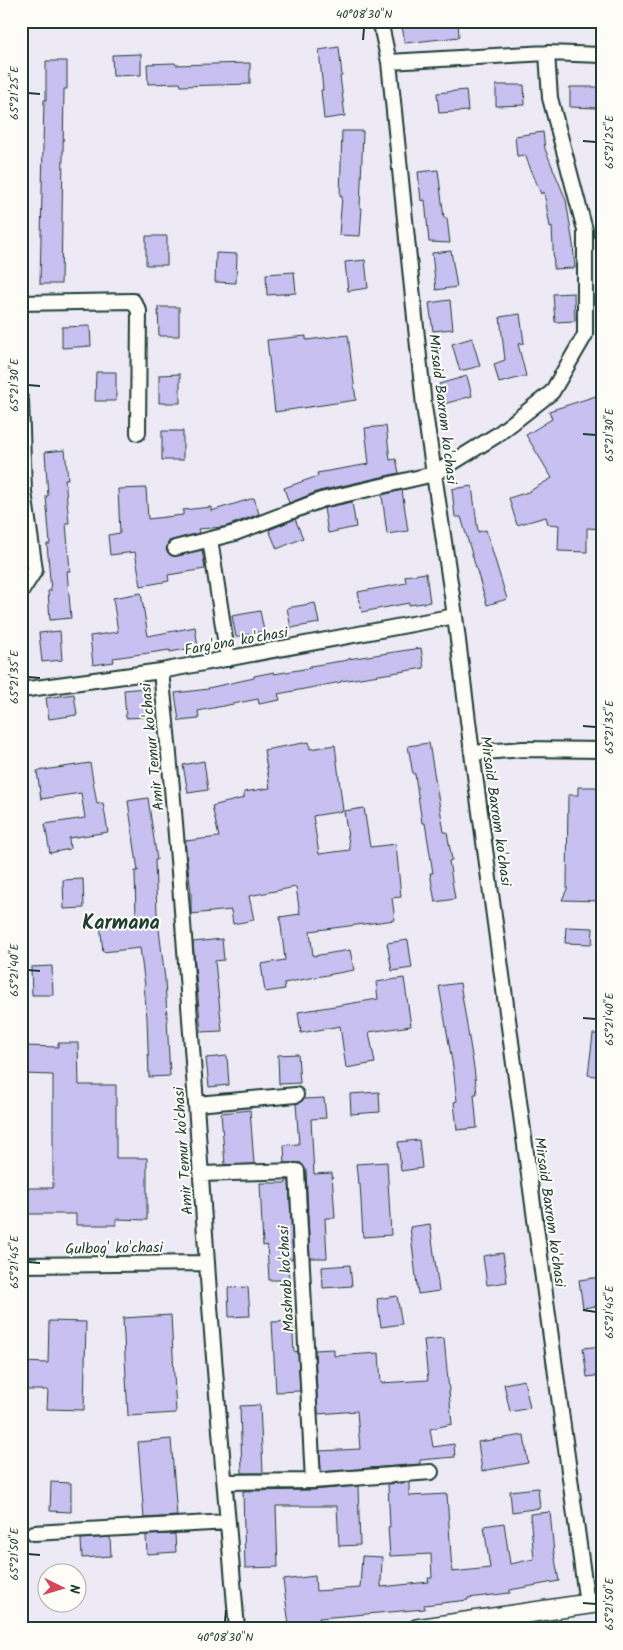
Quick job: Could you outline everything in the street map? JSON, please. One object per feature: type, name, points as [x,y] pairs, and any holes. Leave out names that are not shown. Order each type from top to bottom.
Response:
[{"type":"main road","points":[[417,1629],[594,1603]]},
{"type":"street","name":"Mirsaid Baxrom ko'chasi","points":[[380,21],[389,62],[424,406],[594,1603]]},
{"type":"street","points":[[389,62],[547,53],[602,55]]},
{"type":"street","points":[[175,548],[235,533],[322,500],[434,474],[497,436],[552,392],[585,335],[585,230],[550,98],[547,53]]},
{"type":"street","points":[[21,304],[133,301],[139,311],[138,433]]},
{"type":"street","points":[[21,400],[24,492],[35,570],[21,592]]},
{"type":"street","points":[[210,539],[228,659]]},
{"type":"street","name":"Farg'ona ko'chasi","points":[[21,690],[161,671],[455,616]]},
{"type":"street","name":"Amir Temur ko'chasi","points":[[161,671],[173,790],[207,1263],[237,1629]]},
{"type":"street","points":[[472,753],[523,749],[602,750]]},
{"type":"street","points":[[196,1104],[296,1095]]},
{"type":"street","name":"Mashrab ko'chasi","points":[[202,1174],[297,1171],[313,1481]]},
{"type":"street","name":"Gulbog' ko'chasi","points":[[21,1265],[207,1263]]},
{"type":"street","points":[[225,1482],[313,1481],[431,1472]]},
{"type":"street","points":[[34,1533],[228,1522]]},
{"type":"building","points":[[401,21],[458,21],[459,37],[405,43]]},
{"type":"building","points":[[339,47],[342,76],[340,76],[345,116],[324,119],[319,50]]},
{"type":"building","points":[[141,54],[141,75],[113,76],[112,55]]},
{"type":"building","points":[[46,61],[67,61],[67,89],[64,89],[61,284],[40,284]]},
{"type":"building","points":[[175,63],[176,65],[250,63],[250,84],[181,86],[180,83],[148,84],[147,64]]},
{"type":"building","points":[[496,85],[524,85],[525,105],[496,106]]},
{"type":"building","points":[[570,87],[599,87],[598,108],[570,107]]},
{"type":"building","points":[[466,90],[468,111],[439,113],[437,93]]},
{"type":"building","points":[[342,131],[363,131],[360,236],[339,235],[342,196],[340,196]]},
{"type":"building","points":[[543,132],[545,149],[566,200],[575,268],[554,269],[552,226],[550,227],[544,192],[541,194],[525,155],[517,156],[515,136]]},
{"type":"building","points":[[438,170],[444,218],[447,218],[450,243],[429,242],[425,200],[421,201],[418,172]]},
{"type":"building","points":[[146,236],[167,236],[167,265],[146,265]]},
{"type":"building","points":[[451,251],[457,287],[436,290],[432,253]]},
{"type":"building","points":[[216,253],[237,254],[236,283],[215,282]]},
{"type":"building","points":[[365,260],[368,288],[348,291],[345,262]]},
{"type":"building","points":[[294,272],[296,293],[267,295],[266,274]]},
{"type":"building","points":[[574,293],[575,321],[555,322],[553,294]]},
{"type":"building","points":[[450,300],[453,329],[433,331],[429,303]]},
{"type":"building","points":[[158,307],[179,307],[179,336],[159,336]]},
{"type":"building","points":[[520,314],[524,343],[518,344],[526,376],[499,383],[494,364],[505,360],[500,317]]},
{"type":"building","points":[[90,326],[91,346],[62,348],[62,327]]},
{"type":"building","points":[[348,335],[356,400],[275,412],[267,340],[306,336],[306,340]]},
{"type":"building","points":[[472,338],[480,366],[460,371],[452,344]]},
{"type":"building","points":[[96,372],[116,372],[116,401],[95,401]]},
{"type":"building","points":[[180,374],[180,403],[159,403],[159,375]]},
{"type":"building","points":[[467,376],[472,396],[444,404],[439,384]]},
{"type":"building","points":[[602,394],[602,529],[587,528],[587,552],[558,551],[559,525],[548,524],[546,517],[517,525],[509,498],[528,492],[552,478],[526,435],[552,419],[549,411]]},
{"type":"building","points":[[386,426],[390,460],[396,459],[399,473],[319,491],[289,503],[284,488],[318,476],[317,473],[369,464],[365,428]]},
{"type":"building","points":[[162,431],[183,431],[183,460],[162,460]]},
{"type":"building","points":[[65,450],[68,479],[65,479],[69,523],[66,523],[70,571],[67,571],[71,618],[50,620],[48,591],[51,591],[47,544],[50,544],[45,452]]},
{"type":"building","points":[[472,486],[478,532],[486,530],[507,599],[487,605],[461,517],[455,517],[452,489]]},
{"type":"building","points":[[146,488],[148,519],[183,515],[183,510],[211,507],[211,511],[254,498],[259,514],[224,527],[198,529],[199,533],[169,541],[166,550],[173,556],[202,550],[205,569],[168,575],[169,581],[141,586],[135,552],[110,555],[108,535],[120,533],[118,489]]},
{"type":"building","points":[[402,490],[408,531],[387,534],[382,495]]},
{"type":"building","points":[[352,502],[356,527],[328,533],[324,508]]},
{"type":"building","points":[[295,519],[303,538],[277,549],[269,530]]},
{"type":"building","points":[[426,573],[430,602],[409,605],[409,603],[362,612],[358,592],[406,583],[405,576]]},
{"type":"building","points":[[141,593],[148,636],[195,627],[198,647],[113,658],[114,662],[93,665],[90,636],[118,632],[113,598]]},
{"type":"building","points":[[315,603],[319,623],[291,628],[287,608]]},
{"type":"building","points":[[260,611],[264,631],[236,637],[232,616]]},
{"type":"building","points":[[60,631],[62,660],[42,662],[39,633]]},
{"type":"building","points":[[421,648],[424,668],[341,681],[278,694],[280,700],[259,704],[258,699],[198,711],[199,719],[179,721],[175,693],[209,689],[274,672],[274,674],[348,659]]},
{"type":"building","points":[[145,688],[146,717],[126,718],[124,690]]},
{"type":"building","points":[[74,694],[77,715],[49,719],[46,698]]},
{"type":"building","points":[[309,742],[310,749],[335,745],[343,811],[313,816],[319,854],[350,850],[344,811],[364,808],[370,847],[396,844],[401,897],[392,898],[395,920],[310,931],[313,956],[350,950],[354,970],[284,983],[285,989],[265,992],[261,964],[285,960],[280,917],[300,914],[296,887],[249,896],[254,920],[233,924],[231,910],[191,914],[191,893],[185,841],[219,837],[212,806],[244,798],[244,792],[270,788],[264,750]]},
{"type":"building","points":[[429,743],[444,832],[447,832],[452,860],[449,861],[455,899],[435,902],[430,873],[433,873],[425,823],[422,823],[415,774],[413,774],[408,746]]},
{"type":"building","points":[[204,761],[208,790],[188,793],[183,765]]},
{"type":"building","points":[[90,763],[97,804],[103,803],[108,832],[69,838],[70,849],[50,853],[45,824],[85,818],[81,793],[41,799],[37,771]]},
{"type":"building","points":[[578,787],[602,787],[602,901],[562,900],[567,889],[568,795],[578,795]]},
{"type":"building","points":[[148,798],[157,860],[155,860],[157,913],[165,979],[170,1076],[149,1077],[145,986],[140,948],[103,952],[100,923],[136,919],[135,871],[138,871],[128,801]]},
{"type":"building","points":[[83,879],[84,908],[64,909],[63,880]]},
{"type":"building","points":[[566,927],[593,928],[592,944],[565,943]]},
{"type":"building","points":[[222,939],[224,960],[215,961],[222,1031],[201,1032],[193,942]]},
{"type":"building","points":[[408,940],[412,968],[392,971],[387,943]]},
{"type":"building","points":[[52,966],[53,995],[32,995],[31,967]]},
{"type":"building","points":[[404,978],[411,1026],[369,1032],[375,1063],[346,1068],[340,1026],[301,1033],[298,1012],[378,999],[376,982]]},
{"type":"building","points":[[460,983],[474,1068],[477,1094],[474,1094],[477,1128],[457,1130],[454,1102],[457,1101],[453,1067],[439,986]]},
{"type":"building","points":[[593,1034],[602,1034],[602,1077],[588,1075]]},
{"type":"building","points":[[58,1043],[78,1043],[79,1085],[116,1085],[116,1158],[147,1158],[147,1220],[116,1219],[116,1225],[76,1225],[76,1214],[28,1214],[28,1188],[53,1188],[53,1075],[23,1074],[24,1046],[58,1047]]},
{"type":"building","points":[[298,1054],[300,1083],[279,1084],[278,1055]]},
{"type":"building","points":[[227,1056],[229,1085],[209,1087],[206,1058]]},
{"type":"building","points":[[379,1092],[380,1112],[351,1114],[350,1094]]},
{"type":"building","points":[[324,1098],[326,1118],[311,1119],[314,1174],[332,1173],[335,1218],[325,1218],[327,1258],[310,1258],[306,1170],[301,1163],[285,1163],[284,1145],[299,1144],[296,1104],[304,1099]]},
{"type":"building","points":[[250,1110],[254,1164],[225,1165],[221,1113]]},
{"type":"building","points":[[419,1140],[422,1168],[401,1171],[398,1142]]},
{"type":"building","points":[[387,1162],[391,1235],[363,1237],[360,1184],[358,1184],[356,1164]]},
{"type":"building","points":[[286,1180],[289,1180],[293,1259],[288,1259],[289,1280],[269,1280],[267,1245],[263,1246],[260,1183],[286,1183]]},
{"type":"building","points":[[430,1224],[439,1291],[418,1294],[410,1227]]},
{"type":"building","points":[[503,1253],[507,1282],[487,1285],[483,1256]]},
{"type":"building","points":[[350,1265],[352,1286],[323,1288],[322,1267]]},
{"type":"building","points":[[600,1277],[602,1305],[583,1308],[579,1280]]},
{"type":"building","points":[[248,1287],[250,1316],[229,1317],[228,1288]]},
{"type":"building","points":[[397,1296],[402,1324],[381,1327],[377,1299]]},
{"type":"building","points":[[171,1315],[176,1413],[128,1416],[123,1318]]},
{"type":"building","points":[[49,1321],[86,1322],[84,1410],[47,1409],[48,1390],[21,1390],[21,1362],[48,1363]]},
{"type":"building","points":[[292,1321],[294,1352],[298,1351],[300,1391],[276,1392],[272,1322]]},
{"type":"building","points":[[444,1338],[452,1424],[430,1429],[433,1447],[454,1444],[455,1457],[420,1460],[420,1464],[321,1472],[320,1451],[360,1449],[357,1411],[318,1414],[315,1350],[334,1349],[334,1356],[379,1353],[381,1383],[428,1380],[424,1340]]},
{"type":"building","points":[[602,1346],[602,1375],[587,1377],[583,1348]]},
{"type":"building","points":[[524,1380],[530,1408],[510,1412],[504,1384]]},
{"type":"building","points":[[260,1405],[263,1473],[242,1473],[240,1406]]},
{"type":"building","points":[[524,1435],[528,1463],[482,1471],[478,1442]]},
{"type":"building","points":[[171,1439],[177,1516],[144,1518],[138,1442]]},
{"type":"building","points":[[51,1482],[71,1483],[71,1512],[50,1511]]},
{"type":"building","points":[[409,1482],[409,1496],[447,1494],[452,1572],[490,1568],[484,1526],[504,1523],[510,1564],[534,1559],[530,1514],[550,1512],[559,1581],[510,1590],[510,1593],[424,1605],[425,1609],[319,1618],[320,1622],[289,1625],[283,1580],[315,1576],[316,1591],[360,1588],[362,1556],[382,1557],[381,1587],[429,1582],[428,1578],[432,1578],[431,1554],[390,1556],[388,1484]]},
{"type":"building","points":[[358,1486],[360,1545],[339,1546],[337,1506],[276,1506],[278,1567],[245,1568],[243,1491],[313,1490]]},
{"type":"building","points":[[538,1488],[540,1508],[512,1512],[510,1491]]},
{"type":"building","points":[[175,1534],[176,1552],[147,1554],[146,1535]]},
{"type":"building","points":[[110,1537],[111,1556],[82,1558],[81,1539]]},
{"type":"district","name":"Karmana","points":[[121,922]]}]
